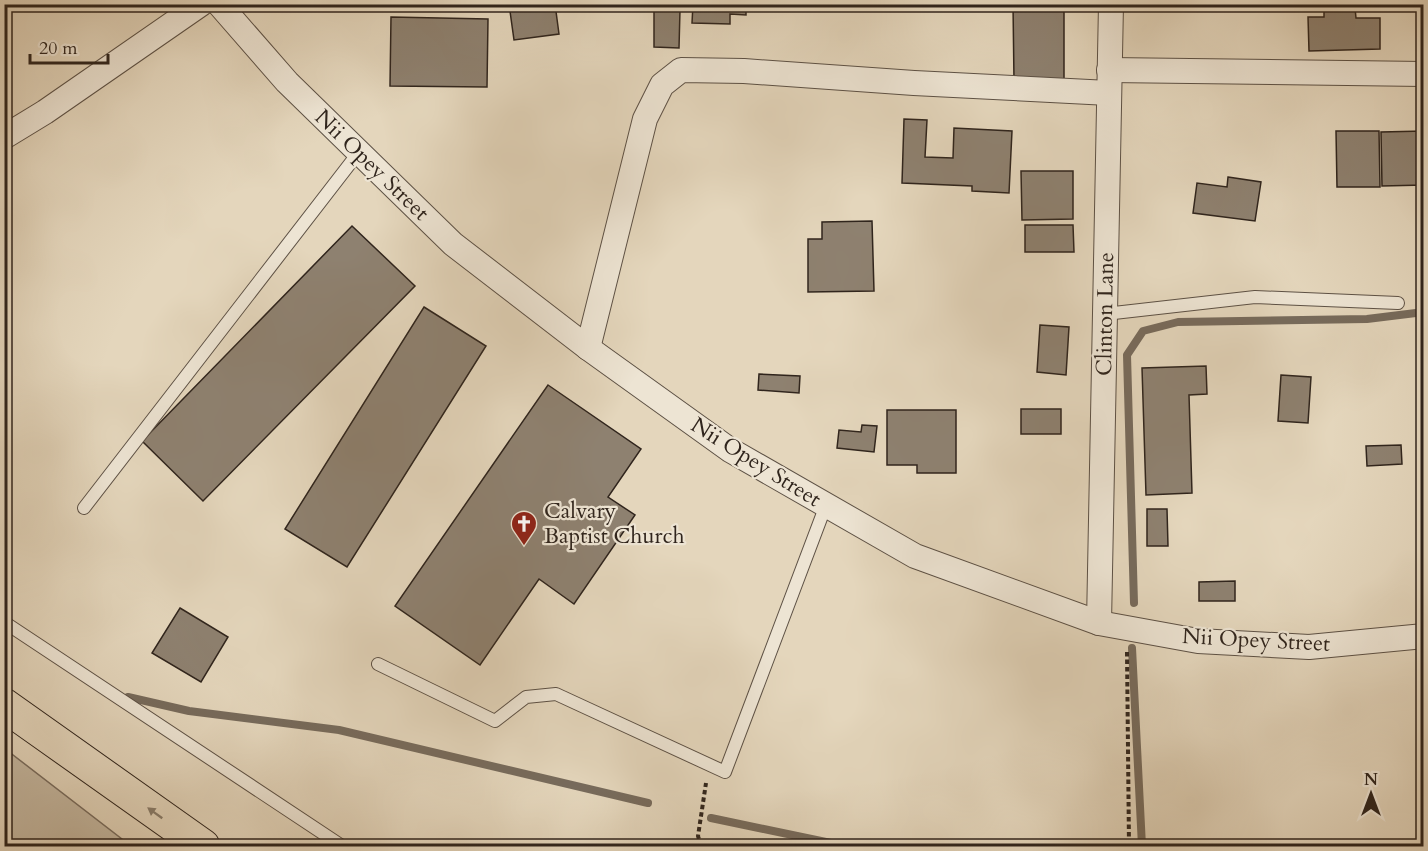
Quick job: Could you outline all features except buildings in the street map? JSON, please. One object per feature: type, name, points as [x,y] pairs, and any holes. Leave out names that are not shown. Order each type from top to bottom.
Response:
[{"type":"highway","points":[[4,705],[203,846]]},
{"type":"street","points":[[4,137],[45,112],[201,4]]},
{"type":"street","name":"Nii Opey Street","points":[[219,4],[286,82],[453,244],[588,348],[729,450],[915,556],[1099,623],[1198,641],[1309,647],[1424,636]]},
{"type":"street","name":"Clinton Lane","points":[[1099,623],[1111,4]]},
{"type":"street","points":[[588,348],[645,118],[662,85],[681,70],[744,71],[914,83],[1424,74]]},
{"type":"lane","points":[[84,508],[359,152]]},
{"type":"lane","points":[[1105,314],[1255,297],[1398,303]]},
{"type":"lane","points":[[378,664],[495,721],[526,697],[556,694],[725,772],[826,505]]},
{"type":"lane","points":[[4,622],[342,846]]},
{"type":"path","points":[[1126,628],[1129,846]]},
{"type":"path","points":[[701,846],[698,836],[709,764]]},
{"type":"shaded area","points":[[4,748],[131,846],[5,846]]},
{"type":"waterway","points":[[1134,603],[1127,355],[1143,331],[1178,322],[1367,319],[1424,312]]},
{"type":"waterway","points":[[1132,648],[1142,846]]},
{"type":"waterway","points":[[128,697],[189,711],[339,730],[648,803]]},
{"type":"waterway","points":[[711,818],[845,846]]},
{"type":"place","name":"Calvary Baptist Church","points":[[524,547]]}]
